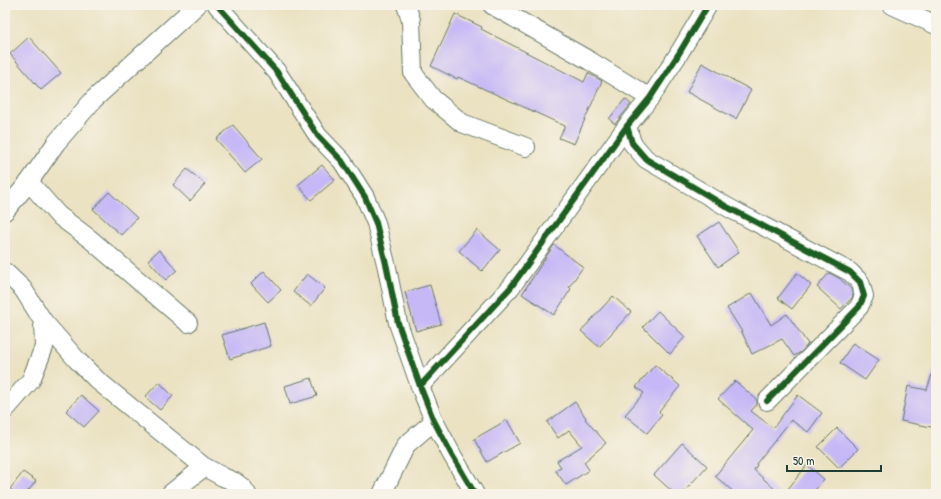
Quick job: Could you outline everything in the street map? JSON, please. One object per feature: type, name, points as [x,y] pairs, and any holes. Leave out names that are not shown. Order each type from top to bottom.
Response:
[{"type":"street","points":[[5,211],[29,182],[56,143],[94,100],[197,5]]},
{"type":"street","points":[[217,5],[277,72],[318,136],[342,161],[365,197],[376,223],[398,323],[420,386],[434,421],[452,456],[475,494]]},
{"type":"street","points":[[406,5],[410,20],[413,73],[433,99],[462,123],[526,147]]},
{"type":"street","points":[[492,5],[590,61],[650,98]]},
{"type":"street","points":[[420,386],[511,287],[627,126],[650,98],[708,5]]},
{"type":"street","points":[[892,5],[936,25]]},
{"type":"street","points":[[627,126],[632,143],[646,160],[729,208],[850,272],[860,282],[864,296],[859,308],[767,401]]},
{"type":"street","points":[[29,182],[58,215],[90,239],[188,323]]},
{"type":"street","points":[[5,272],[23,289],[43,321],[77,360],[97,380],[204,467],[235,482],[243,488],[247,494]]},
{"type":"street","points":[[5,410],[31,380],[44,347],[43,321]]},
{"type":"street","points":[[382,494],[406,445],[434,421]]},
{"type":"street","points":[[170,494],[204,467]]},
{"type":"building","points":[[455,14],[584,82],[588,73],[602,81],[574,144],[559,138],[565,126],[458,77],[457,79],[431,66]]},
{"type":"building","points":[[29,37],[61,73],[41,90],[10,54]]},
{"type":"building","points":[[702,63],[751,90],[736,119],[687,92]]},
{"type":"building","points":[[625,99],[631,104],[615,124],[609,119]]},
{"type":"building","points":[[233,125],[262,159],[245,173],[216,139]]},
{"type":"building","points":[[322,165],[335,180],[311,200],[298,185]]},
{"type":"building","points":[[187,169],[205,184],[190,201],[173,185]]},
{"type":"building","points":[[109,192],[137,218],[121,235],[93,209]]},
{"type":"building","points":[[719,222],[739,252],[718,267],[697,236]]},
{"type":"building","points":[[477,230],[500,250],[482,271],[459,251]]},
{"type":"building","points":[[554,245],[583,267],[569,287],[571,289],[554,315],[522,294]]},
{"type":"building","points":[[159,250],[177,270],[166,280],[148,260]]},
{"type":"building","points":[[264,271],[281,290],[268,302],[251,284]]},
{"type":"building","points":[[797,273],[811,285],[792,309],[778,298]]},
{"type":"building","points":[[829,273],[839,278],[851,289],[853,295],[841,309],[817,287]]},
{"type":"building","points":[[307,274],[325,288],[311,306],[293,292]]},
{"type":"building","points":[[430,285],[441,324],[416,331],[405,292]]},
{"type":"building","points":[[752,293],[771,325],[787,314],[808,344],[801,352],[794,356],[782,339],[752,354],[741,330],[727,308]]},
{"type":"building","points":[[613,296],[631,312],[599,347],[581,331]]},
{"type":"building","points":[[658,311],[685,337],[670,354],[643,327]]},
{"type":"building","points":[[264,322],[271,346],[230,359],[222,335]]},
{"type":"building","points":[[853,343],[879,360],[865,380],[840,363]]},
{"type":"building","points":[[655,365],[680,386],[659,412],[662,415],[647,433],[625,415],[644,393],[636,387]]},
{"type":"building","points":[[933,371],[936,371],[936,428],[901,421],[908,386],[927,390]]},
{"type":"building","points":[[311,378],[317,396],[290,404],[285,386]]},
{"type":"building","points":[[735,381],[757,400],[757,404],[751,411],[773,428],[798,395],[822,413],[808,432],[791,420],[756,464],[757,465],[754,470],[780,494],[736,494],[715,476],[753,430],[718,399]]},
{"type":"building","points":[[159,382],[173,396],[160,410],[145,397]]},
{"type":"building","points":[[81,395],[99,411],[84,427],[66,411]]},
{"type":"building","points":[[575,402],[586,418],[585,419],[606,443],[584,462],[589,470],[566,485],[555,470],[561,467],[557,461],[582,446],[569,430],[558,438],[547,422]]},
{"type":"building","points":[[507,420],[520,443],[487,462],[474,439]]},
{"type":"building","points":[[837,428],[858,449],[839,468],[818,447]]},
{"type":"building","points":[[682,443],[707,466],[682,494],[675,494],[654,475]]},
{"type":"building","points":[[807,465],[824,479],[812,494],[784,494]]},
{"type":"building","points":[[23,472],[36,481],[26,494],[16,494],[10,489]]},
{"type":"cycle path","points":[[217,5],[277,72],[318,136],[342,161],[365,197],[376,223],[398,323],[420,386],[434,421],[475,494]]},
{"type":"cycle path","points":[[420,386],[511,287],[627,126],[650,98],[708,5]]},
{"type":"cycle path","points":[[627,126],[632,143],[646,159],[729,208],[850,272],[860,282],[864,296],[859,307],[767,401]]}]
